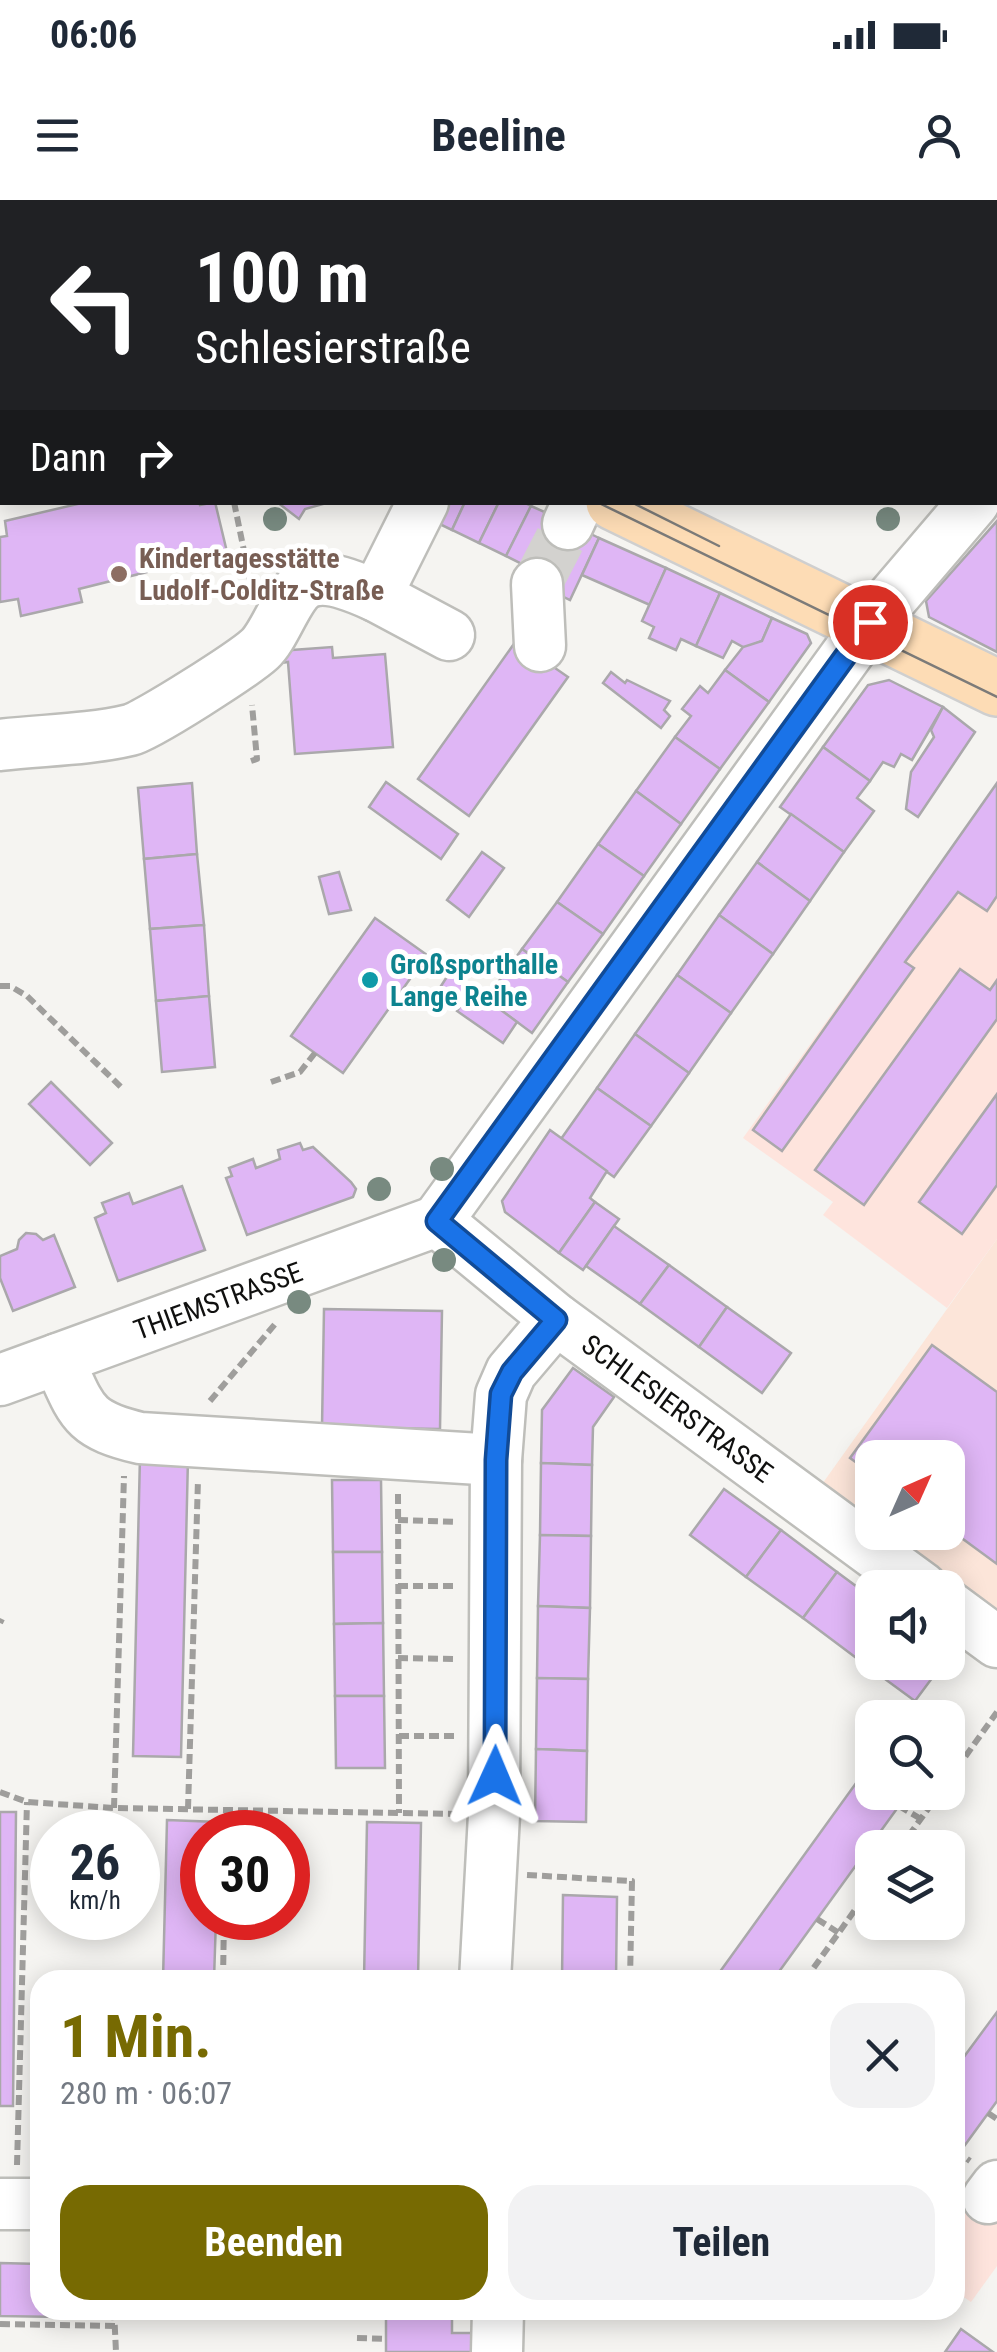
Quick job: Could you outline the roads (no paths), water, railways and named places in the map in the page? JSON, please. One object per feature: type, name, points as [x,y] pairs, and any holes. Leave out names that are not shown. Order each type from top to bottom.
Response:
[{"type":"main road","points":[[587,510],[867,626],[997,688]]},
{"type":"street","points":[[376,596],[422,505]]},
{"type":"street","points":[[437,1221],[867,626],[971,505]]},
{"type":"street","points":[[0,745],[134,730],[238,667],[253,676],[264,646],[296,592],[309,582],[327,580],[356,587],[449,634]]},
{"type":"street","points":[[538,584],[540,646]]},
{"type":"street","name":"SCHLESIERSTRASSE","points":[[437,1221],[556,1320],[897,1570]]},
{"type":"street","name":"THIEMSTRASSE","points":[[0,1380],[437,1221]]},
{"type":"street","points":[[486,1970],[494,1815],[496,1460],[501,1394],[512,1372],[556,1320]]},
{"type":"street","points":[[58,1359],[78,1404],[90,1420],[107,1430],[199,1443],[496,1460]]},
{"type":"street","points":[[965,1618],[997,1642]]},
{"type":"street","points":[[497,2352],[498,2320]]},
{"type":"tunnel","points":[[537,584],[568,524]]},
{"type":"tram line","points":[[603,505],[997,697]]},
{"type":"tram line","points":[[637,505],[719,546]]},
{"type":"place","name":"Kindertagesstätte Ludolf-Colditz-Straße","points":[[119,574]]},
{"type":"place","name":"Großsporthalle Lange Reihe","points":[[370,980]]}]
